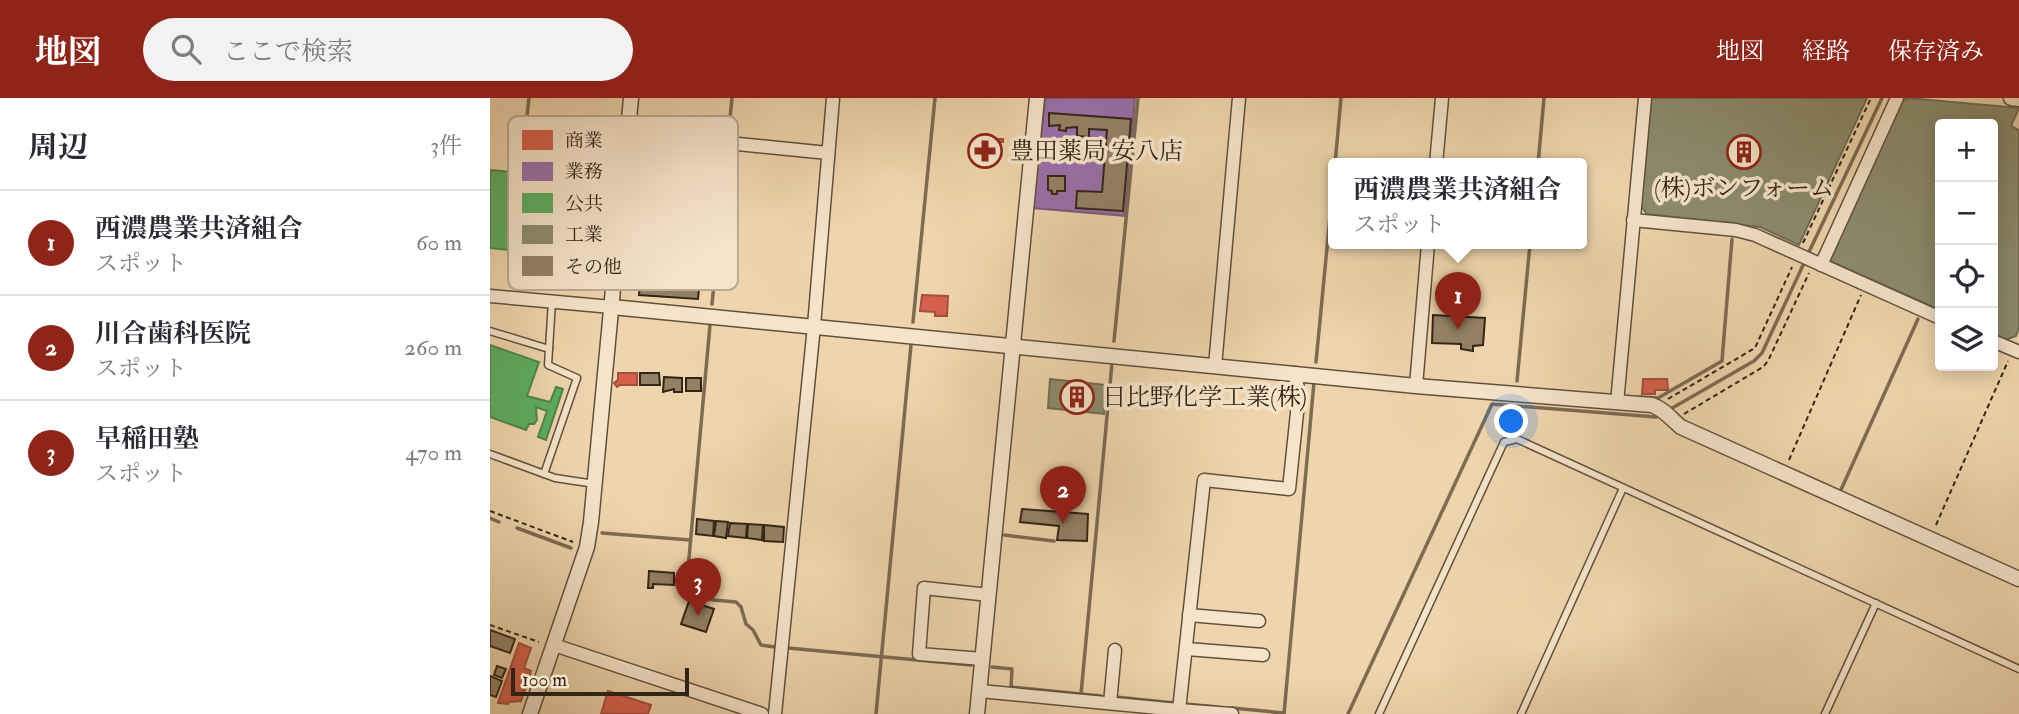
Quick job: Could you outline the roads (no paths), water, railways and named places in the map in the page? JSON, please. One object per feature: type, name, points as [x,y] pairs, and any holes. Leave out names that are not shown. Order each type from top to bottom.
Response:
[{"type":"street","points":[[629,116],[631,98]]},
{"type":"street","points":[[775,714],[814,326],[833,98]]},
{"type":"street","points":[[977,714],[1037,98]]},
{"type":"street","points":[[1215,366],[1239,98]]},
{"type":"street","points":[[1437,158],[1442,98]]},
{"type":"street","points":[[1617,403],[1645,98]]},
{"type":"street","points":[[1816,263],[1897,98]]},
{"type":"street","points":[[2011,98],[2019,99]]},
{"type":"street","points":[[738,144],[828,153]]},
{"type":"street","points":[[1633,220],[1736,230],[1755,235],[1935,316]]},
{"type":"street","points":[[1416,386],[1428,249]]},
{"type":"street","points":[[530,714],[587,547],[596,485],[614,290]]},
{"type":"street","points":[[490,296],[1617,403],[1665,413],[1681,426],[2019,579]]},
{"type":"street","points":[[1998,343],[2016,351]]},
{"type":"street","points":[[1179,710],[1204,480],[1289,489],[1299,394],[1295,373]]},
{"type":"street","points":[[983,659],[919,654],[924,588],[989,595]]},
{"type":"street","points":[[1189,615],[1259,621]]},
{"type":"street","points":[[554,646],[762,714]]},
{"type":"street","points":[[1187,649],[1263,655]]},
{"type":"street","points":[[1110,703],[1115,650]]},
{"type":"street","points":[[980,691],[1232,714]]},
{"type":"lane","points":[[544,474],[577,378],[548,365],[552,301]]},
{"type":"lane","points":[[490,331],[549,349]]},
{"type":"lane","points":[[1379,714],[1504,442],[1517,439],[2019,669]]},
{"type":"lane","points":[[490,454],[544,474],[596,485]]},
{"type":"lane","points":[[1521,714],[1623,488]]},
{"type":"lane","points":[[1825,714],[1876,603]]},
{"type":"waterway","points":[[527,116],[529,98]]},
{"type":"waterway","points":[[730,116],[732,98]]},
{"type":"waterway","points":[[913,322],[935,98]]},
{"type":"waterway","points":[[1114,341],[1138,98]]},
{"type":"waterway","points":[[1336,158],[1341,98]]},
{"type":"waterway","points":[[1539,158],[1544,98]]},
{"type":"waterway","points":[[1808,254],[1882,98]]},
{"type":"waterway","points":[[1316,362],[1328,237]]},
{"type":"waterway","points":[[1640,397],[1658,398],[1722,361],[1732,239]]},
{"type":"waterway","points":[[1517,381],[1530,249]]},
{"type":"waterway","points":[[1667,411],[1754,361],[1762,353],[1805,261]]},
{"type":"waterway","points":[[712,304],[713,290]]},
{"type":"waterway","points":[[1840,492],[1918,319]]},
{"type":"waterway","points":[[710,325],[686,591],[714,600],[736,602],[741,607],[746,624],[753,630],[761,645],[775,647]]},
{"type":"waterway","points":[[876,714],[911,345]]},
{"type":"waterway","points":[[1081,694],[1112,363]]},
{"type":"waterway","points":[[1284,714],[1314,382]]},
{"type":"waterway","points":[[1348,714],[1492,404],[1656,417],[1660,415]]},
{"type":"waterway","points":[[490,518],[499,522]]},
{"type":"waterway","points":[[517,528],[571,548]]},
{"type":"waterway","points":[[602,533],[690,540]]},
{"type":"waterway","points":[[1004,535],[1054,541]]},
{"type":"waterway","points":[[788,648],[971,665]]},
{"type":"waterway","points":[[992,667],[1012,669],[1011,687],[1101,696]]},
{"type":"waterway","points":[[1116,697],[1174,703]]},
{"type":"waterway","points":[[1185,704],[1217,707]]},
{"type":"waterway","points":[[1232,708],[1284,713]]},
{"type":"place","name":"豊田薬局 安八店","points":[[985,151]]},
{"type":"place","name":"(株)ボンフォーム","points":[[1744,152]]},
{"type":"place","name":"西濃農業共済組合","points":[[1458,330]]},
{"type":"place","name":"日比野化学工業(株)","points":[[1077,397]]},
{"type":"place","name":"川合歯科医院","points":[[1063,524]]},
{"type":"place","name":"早稲田塾","points":[[698,616]]}]
